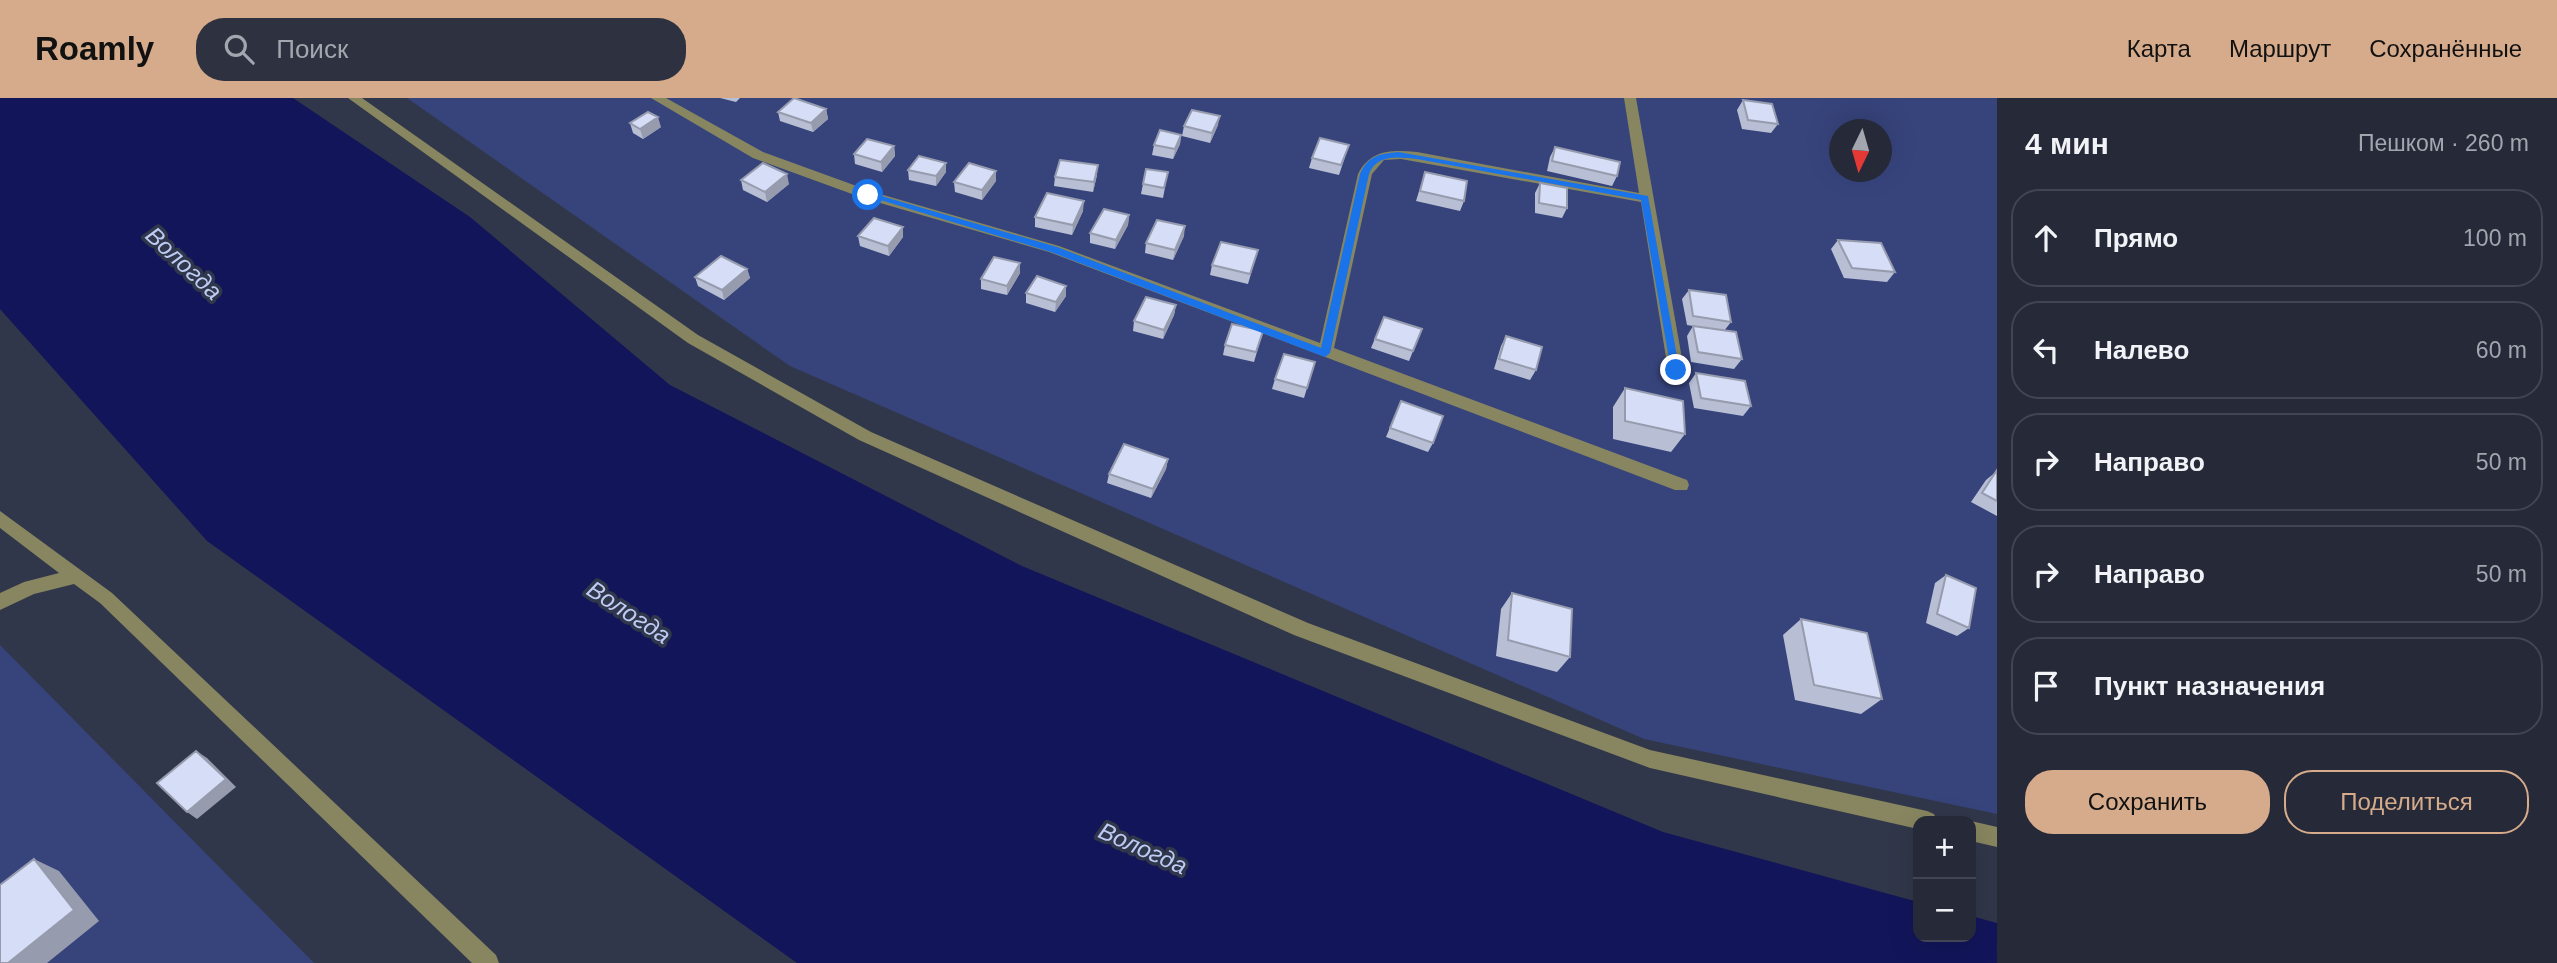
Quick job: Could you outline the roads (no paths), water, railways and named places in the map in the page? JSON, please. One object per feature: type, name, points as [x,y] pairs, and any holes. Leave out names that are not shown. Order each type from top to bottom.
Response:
[{"type":"street","points":[[354,98],[693,339],[865,436],[1301,629],[1650,759],[1913,818]]},
{"type":"street","points":[[657,98],[758,155],[868,195],[1054,249],[1681,485]]},
{"type":"street","points":[[1630,98],[1676,370]]},
{"type":"street","points":[[1325,353],[1369,162],[1398,154],[1417,156],[1645,198]]},
{"type":"street","points":[[0,518],[106,598],[488,963]]},
{"type":"street","points":[[0,602],[30,587],[77,576]]},
{"type":"street","points":[[1976,832],[1997,837]]},
{"type":"water","name":"Вологда","points":[[0,98],[293,98],[470,217],[670,385],[1022,566],[1663,832],[1913,901],[1913,942],[1976,942],[1976,917],[1997,923],[1997,963],[797,963],[207,541],[0,309]]}]
